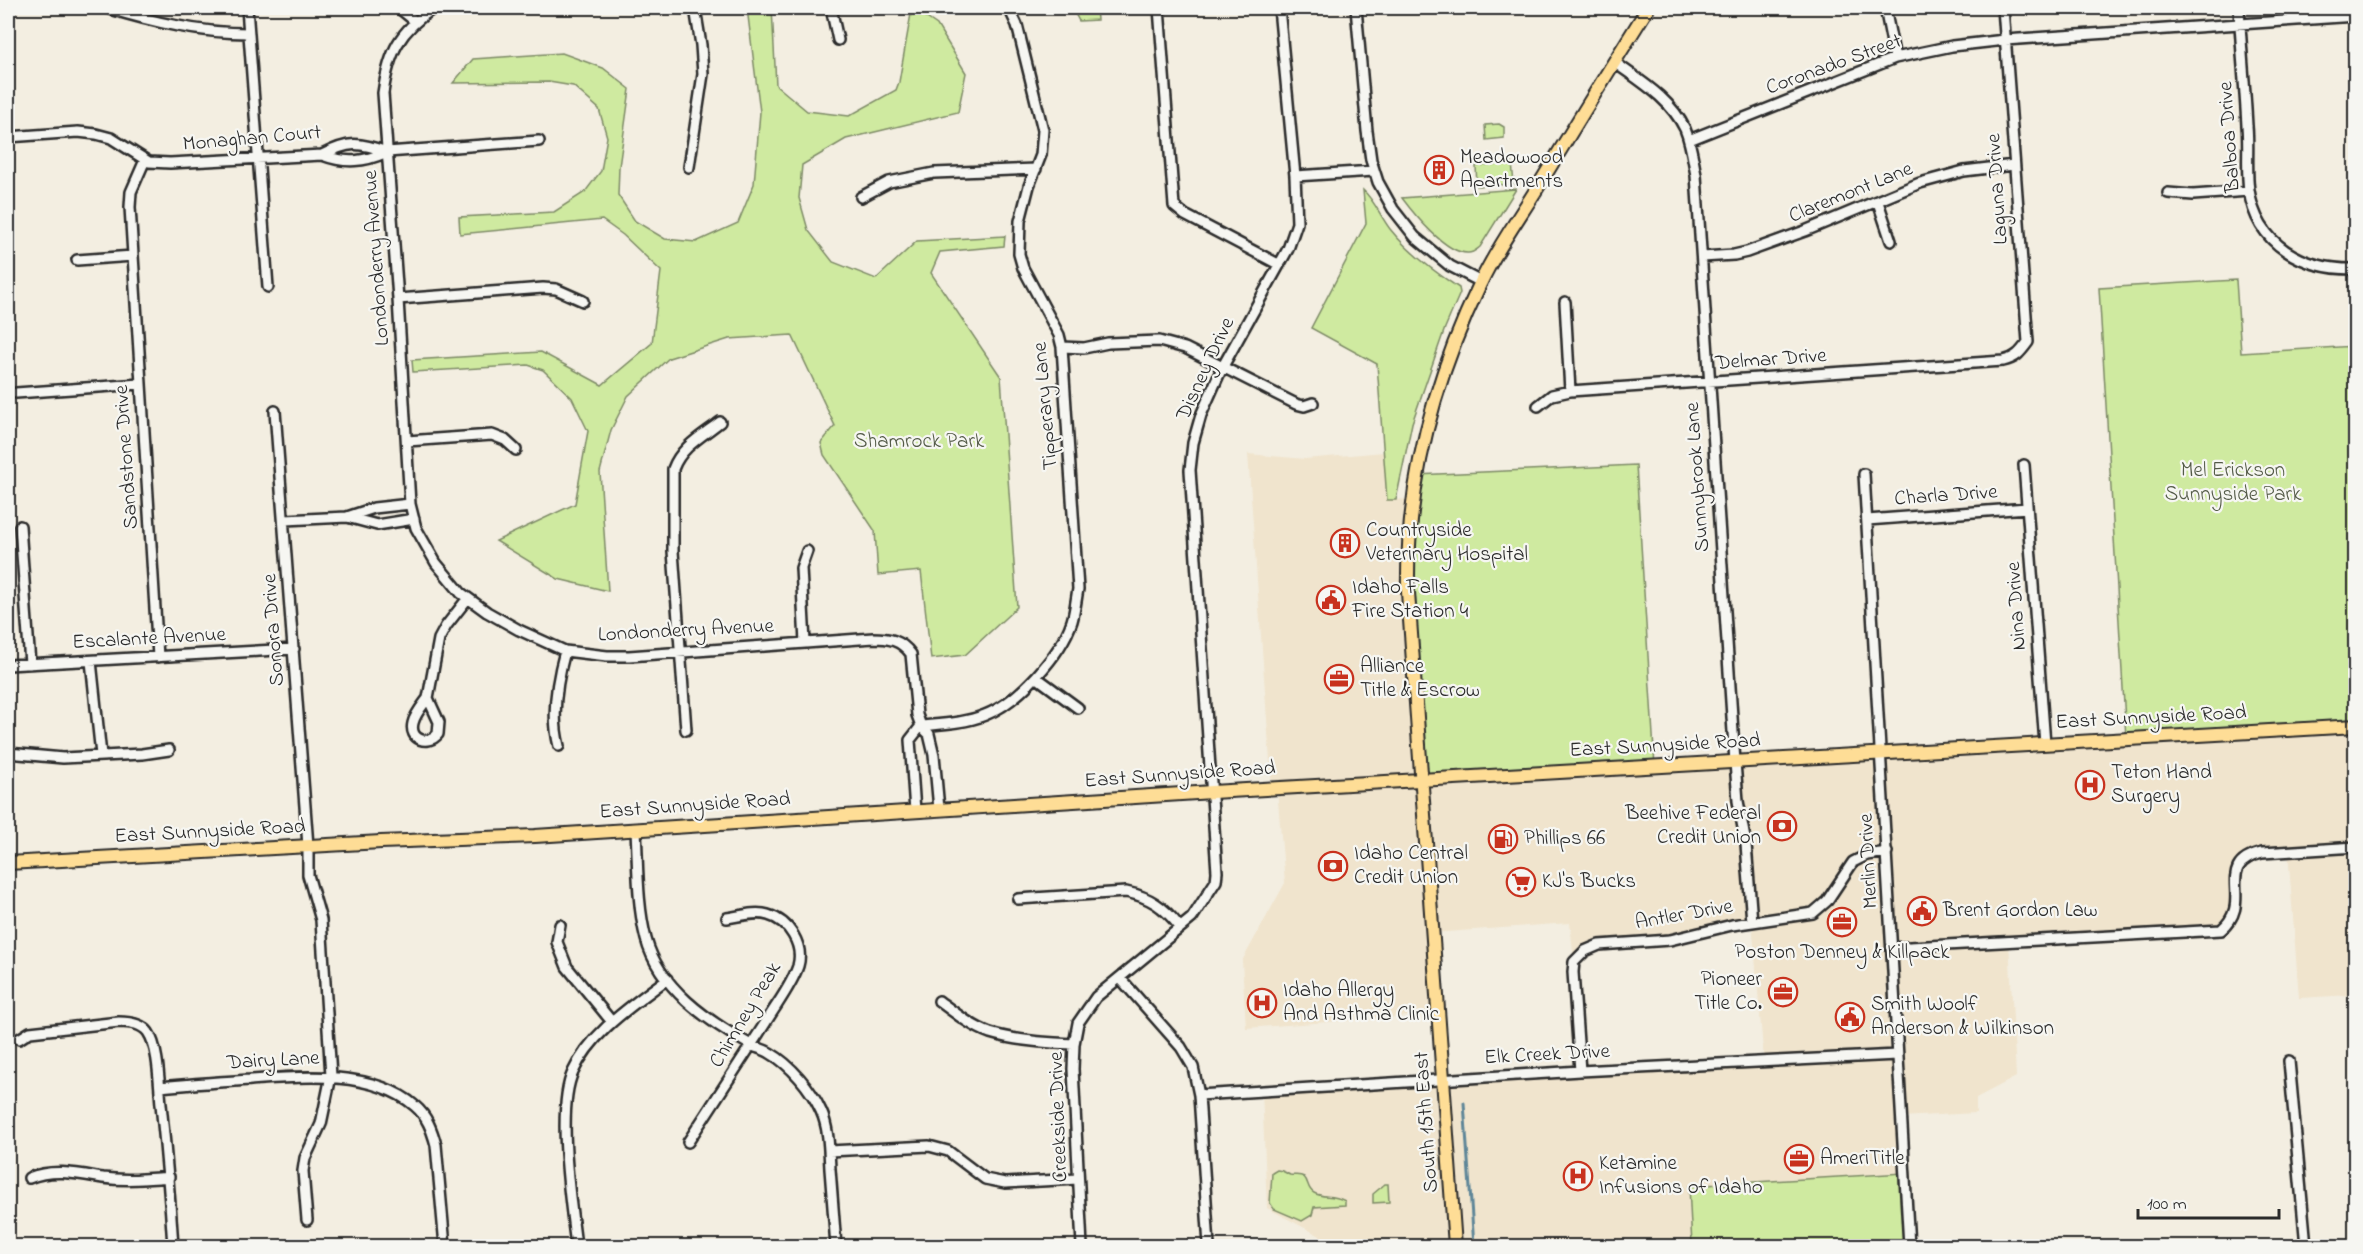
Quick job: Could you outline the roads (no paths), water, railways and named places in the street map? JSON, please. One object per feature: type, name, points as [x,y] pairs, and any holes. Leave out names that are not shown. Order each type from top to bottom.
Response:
[{"type":"main road","name":"South 15th East","points":[[1455,1246],[1407,591],[1407,558],[1416,475],[1432,407],[1449,355],[1480,282],[1648,8]]},
{"type":"main road","name":"East Sunnyside Road","points":[[8,863],[636,830],[1212,792],[2355,726]]},
{"type":"street","points":[[106,8],[142,19],[195,30],[248,33]]},
{"type":"street","points":[[247,8],[268,287]]},
{"type":"street","points":[[399,8],[415,21]]},
{"type":"street","name":"Londonderry Avenue","points":[[434,8],[415,21],[399,40],[387,67],[383,93],[410,504],[416,528],[436,563],[447,578],[468,598],[519,630],[565,651],[607,656],[873,638],[896,640],[906,647],[910,654],[921,726],[929,734],[934,755],[939,810]]},
{"type":"street","points":[[689,167],[703,74],[695,8]]},
{"type":"street","points":[[831,8],[838,40]]},
{"type":"street","name":"Tipperary Lane","points":[[921,726],[963,721],[985,715],[1004,706],[1022,692],[1036,676],[1071,623],[1078,589],[1062,347],[1059,335],[1023,268],[1019,254],[1020,221],[1029,186],[1041,155],[1043,130],[1017,25],[1009,8]]},
{"type":"street","points":[[1159,8],[1174,206],[1185,215],[1278,264]]},
{"type":"street","name":"Disney Drive","points":[[1212,792],[1190,470],[1193,443],[1201,415],[1222,369],[1294,235],[1297,223],[1295,176],[1279,8]]},
{"type":"street","points":[[1356,8],[1367,131],[1374,171],[1393,209],[1414,237],[1450,266],[1480,282]]},
{"type":"street","points":[[1885,8],[1895,58]]},
{"type":"street","name":"Laguna Drive","points":[[2003,8],[2028,342],[2020,354],[2010,359]]},
{"type":"street","name":"Balboa Drive","points":[[2238,8],[2249,191],[2261,225],[2273,240],[2306,263],[2323,268],[2355,269]]},
{"type":"street","name":"Coronado Street","points":[[1689,140],[1895,58],[1952,46],[2005,40],[2355,16]]},
{"type":"street","name":"Sunnybrook Lane","points":[[1614,62],[1653,90],[1668,104],[1689,140],[1696,175],[1735,762],[1746,843],[1752,922]]},
{"type":"street","points":[[8,137],[78,132],[96,134],[111,138],[145,160]]},
{"type":"street","name":"Monaghan Court","points":[[145,160],[170,163],[322,155],[342,145],[357,144],[366,144],[387,152],[539,141]]},
{"type":"street","points":[[322,155],[337,161],[350,162],[367,160],[387,152]]},
{"type":"street","name":"Sandstone Drive","points":[[145,160],[131,192],[130,207],[158,657]]},
{"type":"street","name":"Claremont Lane","points":[[1702,257],[1748,252],[1878,202],[1920,183],[1964,171],[2014,165]]},
{"type":"street","points":[[861,197],[889,182],[934,173],[1036,170]]},
{"type":"street","points":[[1295,176],[1374,171]]},
{"type":"street","points":[[2168,193],[2193,195],[2249,191]]},
{"type":"street","points":[[1878,202],[1891,241]]},
{"type":"street","points":[[77,260],[133,256]]},
{"type":"street","points":[[398,299],[543,288],[556,289],[583,302]]},
{"type":"street","points":[[1565,302],[1570,391]]},
{"type":"street","points":[[1062,347],[1084,348],[1108,343],[1159,341],[1185,348],[1222,369],[1296,404],[1304,406],[1313,403]]},
{"type":"street","name":"Delmar Drive","points":[[1538,406],[1552,395],[1570,391],[2010,359]]},
{"type":"street","points":[[16,393],[140,384]]},
{"type":"street","name":"Sonora Drive","points":[[275,411],[285,520],[308,846],[308,875],[321,920],[331,1076],[321,1124],[305,1158],[303,1171],[307,1220]]},
{"type":"street","points":[[686,730],[673,551],[673,469],[677,458],[686,448],[720,422]]},
{"type":"street","points":[[407,441],[492,435],[505,440],[516,450]]},
{"type":"street","name":"Nina Drive","points":[[2024,465],[2045,744]]},
{"type":"street","name":"Merlin Drive","points":[[1864,474],[1909,1246]]},
{"type":"street","points":[[285,520],[348,517],[374,508],[410,504]]},
{"type":"street","name":"Charla Drive","points":[[1867,520],[2027,508]]},
{"type":"street","points":[[348,517],[377,525],[414,519]]},
{"type":"street","points":[[20,526],[30,664]]},
{"type":"street","points":[[805,643],[801,568],[807,551]]},
{"type":"street","points":[[428,698],[439,639],[468,598]]},
{"type":"street","name":"Escalante Avenue","points":[[8,665],[294,649]]},
{"type":"street","points":[[559,746],[556,705],[560,670],[565,651]]},
{"type":"street","points":[[91,661],[101,755]]},
{"type":"street","points":[[1036,676],[1078,708]]},
{"type":"street","name":"Londonderry Avenue","points":[[915,811],[910,740],[921,726]]},
{"type":"street","points":[[8,753],[28,753],[47,758],[142,754],[169,750]]},
{"type":"street","name":"Creekside Drive","points":[[1082,1246],[1073,1069],[1078,1023],[1096,997],[1179,926],[1192,918],[1216,881],[1212,792]]},
{"type":"street","points":[[636,830],[641,910],[646,939],[667,979],[696,1008],[751,1045],[777,1057],[812,1095],[822,1112],[829,1151],[836,1246]]},
{"type":"street","points":[[1892,948],[2221,930],[2231,922],[2236,909],[2235,878],[2238,866],[2247,856],[2355,847]]},
{"type":"street","name":"Antler Drive","points":[[1580,1071],[1574,962],[1586,951],[1599,945],[1670,940],[1752,922],[1814,913],[1827,901],[1853,862],[1868,855],[1887,852]]},
{"type":"street","points":[[1018,899],[1126,892],[1156,902],[1179,926]]},
{"type":"street","name":"Chimney Peak","points":[[688,1142],[780,1000],[798,966],[799,952],[793,933],[768,915],[727,918]]},
{"type":"street","points":[[560,925],[557,942],[567,967],[612,1022]]},
{"type":"street","points":[[1120,978],[1181,1047],[1193,1067],[1199,1095],[1209,1246]]},
{"type":"street","points":[[576,1246],[566,1132],[569,1084],[579,1061],[595,1039],[612,1022],[667,979]]},
{"type":"street","points":[[939,1001],[961,1018],[991,1033],[1047,1043],[1074,1044]]},
{"type":"street","points":[[19,1040],[30,1032],[40,1030],[129,1022],[142,1027],[147,1032],[152,1041],[160,1087],[173,1246]]},
{"type":"street","name":"Elk Creek Drive","points":[[1199,1095],[1897,1054]]},
{"type":"street","points":[[2289,1061],[2306,1246]]},
{"type":"street","name":"Dairy Lane","points":[[160,1087],[317,1075],[369,1084],[400,1095],[416,1106],[432,1129],[436,1145],[445,1246]]},
{"type":"street","points":[[829,1151],[929,1146],[948,1151],[985,1179],[1005,1184],[1078,1179]]},
{"type":"street","points":[[29,1178],[78,1172],[103,1178],[169,1177]]},
{"type":"waterway","points":[[1464,1103],[1474,1246]]},
{"type":"place","name":"Meadowood Apartments","points":[[1439,170]]},
{"type":"place","name":"Countryside Veterinary Hospital","points":[[1345,543]]},
{"type":"place","name":"Idaho Falls Fire Station 4","points":[[1331,600]]},
{"type":"place","name":"Alliance Title & Escrow","points":[[1339,679]]},
{"type":"place","name":"Teton Hand Surgery","points":[[2090,785]]},
{"type":"place","name":"Beehive Federal Credit Union","points":[[1782,826]]},
{"type":"place","name":"Phillips 66","points":[[1503,839]]},
{"type":"place","name":"Idaho Central Credit Union","points":[[1333,866]]},
{"type":"place","name":"KJ's Bucks","points":[[1521,882]]},
{"type":"place","name":"Brent Gordon Law","points":[[1922,911]]},
{"type":"place","name":"Poston Denney & Killpack","points":[[1842,922]]},
{"type":"place","name":"Pioneer Title Co.","points":[[1783,992]]},
{"type":"place","name":"Idaho Allergy And Asthma Clinic","points":[[1262,1003]]},
{"type":"place","name":"Smith Woolf Anderson & Wilkinson","points":[[1850,1017]]},
{"type":"place","name":"AmeriTitle","points":[[1799,1159]]},
{"type":"place","name":"Ketamine Infusions of Idaho","points":[[1578,1176]]},
{"type":"park label","name":"Shamrock Park","points":[[919,442]]},
{"type":"park label","name":"Mel Erickson Sunnyside Park","points":[[2233,483]]}]
